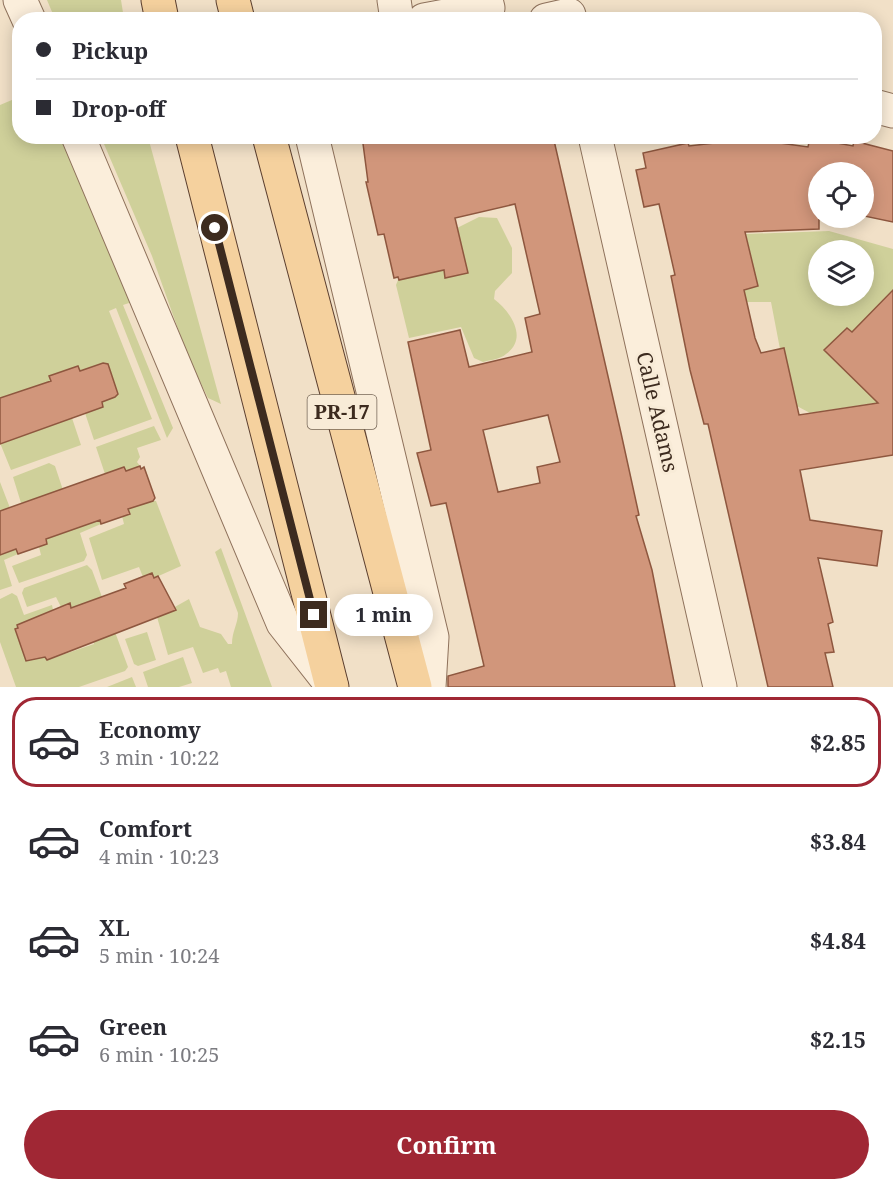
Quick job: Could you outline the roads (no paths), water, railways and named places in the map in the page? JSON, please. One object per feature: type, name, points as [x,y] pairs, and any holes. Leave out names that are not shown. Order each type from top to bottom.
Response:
[{"type":"main road","points":[[194,144],[331,685]]},
{"type":"main road","name":"PR-17","points":[[271,144],[415,687]]},
{"type":"street","points":[[467,12],[488,8],[486,0]]},
{"type":"street","points":[[81,144],[283,623],[331,685]]},
{"type":"street","points":[[314,144],[432,637],[429,687]]},
{"type":"street","name":"Calle Adams","points":[[597,144],[720,687]]}]
